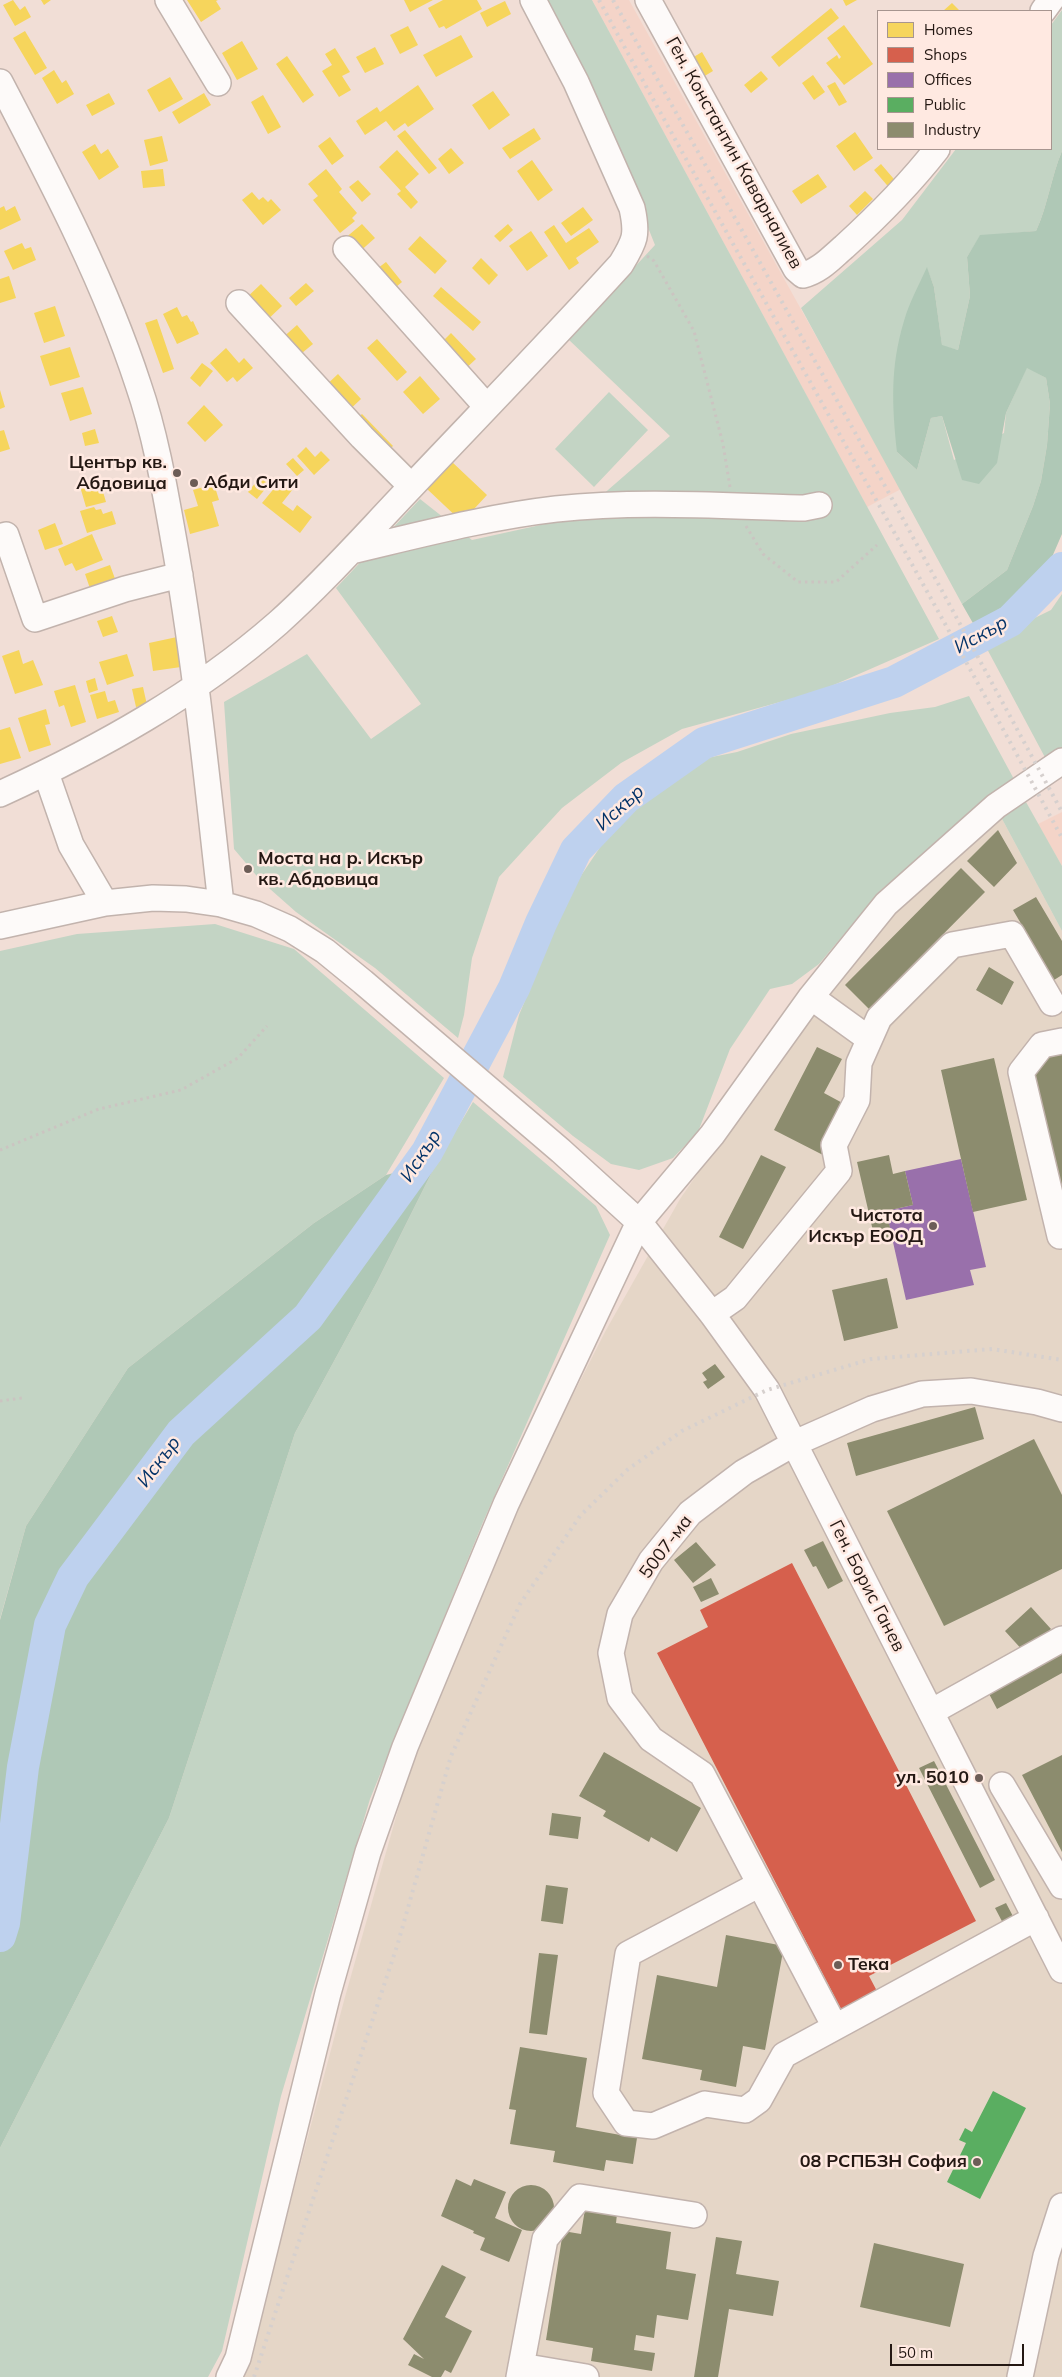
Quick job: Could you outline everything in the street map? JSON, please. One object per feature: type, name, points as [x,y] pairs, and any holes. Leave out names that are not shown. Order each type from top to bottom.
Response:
[{"type":"street","points":[[168,0],[218,83]]},
{"type":"street","points":[[0,794],[46,773],[145,718],[196,686],[277,624],[351,551],[487,407],[615,270],[632,247],[637,228],[632,208],[576,82],[533,0]]},
{"type":"street","name":"Ген. Константин Каварналиев","points":[[648,0],[796,268],[803,275],[818,269],[876,218],[911,182],[937,150]]},
{"type":"street","points":[[0,82],[86,257],[114,319],[138,384],[154,441],[180,575],[196,686],[221,904]]},
{"type":"street","points":[[346,249],[487,407]]},
{"type":"street","points":[[239,303],[362,438],[411,486]]},
{"type":"street","points":[[351,551],[493,518],[557,509],[622,505],[804,508],[820,505]]},
{"type":"street","points":[[0,536],[6,535],[35,619],[125,589],[180,575]]},
{"type":"street","points":[[229,2377],[238,2358],[328,1993],[368,1852],[405,1747],[506,1504],[640,1222],[712,1135],[811,997],[886,904],[996,806],[1062,761]]},
{"type":"street","points":[[46,773],[71,845],[105,903]]},
{"type":"street","name":"Ген. Борис Ганев","points":[[0,926],[105,903],[153,898],[186,899],[221,904],[256,914],[290,928],[325,951],[363,982],[561,1151],[640,1222],[712,1314],[767,1390],[1062,1970]]},
{"type":"street","points":[[712,1314],[735,1298],[839,1171],[834,1145],[857,1100],[859,1063],[879,1018],[952,945],[1012,934],[1052,1003]]},
{"type":"street","points":[[811,997],[869,1039]]},
{"type":"street","points":[[1060,1236],[1021,1072],[1042,1045],[1062,1041]]},
{"type":"street","name":"5007-ма","points":[[760,1884],[702,1774],[651,1738],[620,1698],[611,1653],[620,1614],[651,1561],[690,1513],[744,1472],[795,1443],[872,1409],[922,1394],[971,1391],[1037,1402],[1062,1409]]},
{"type":"street","points":[[931,1712],[1062,1639]]},
{"type":"street","points":[[1002,1785],[1062,1886]]},
{"type":"street","points":[[835,2027],[760,1884],[628,1954],[606,2093],[626,2123],[653,2126],[705,2104],[745,2110],[759,2100],[784,2055],[1036,1918]]},
{"type":"street","points":[[586,2377],[520,2371],[545,2239],[580,2197],[694,2215]]},
{"type":"street","points":[[1020,2377],[1046,2256],[1062,2206]]},
{"type":"path","points":[[632,247],[654,261],[694,331],[723,444],[734,506],[764,554],[798,582],[836,582],[877,545]]},
{"type":"path","points":[[0,1150],[99,1109],[181,1090],[238,1058],[267,1026]]},
{"type":"path","points":[[0,1401],[22,1398]]},
{"type":"shaded area","points":[[592,0],[629,0],[901,489],[867,507]]},
{"type":"shaded area","points":[[1062,812],[1062,866],[1038,824]]},
{"type":"shaded area","points":[[1001,817],[1062,931],[1062,2377],[244,2377],[345,1997],[415,1750],[516,1507],[605,1332],[680,1199],[822,994],[896,913]]},
{"type":"green space","points":[[542,0],[592,0],[939,639],[820,691],[682,729],[621,763],[562,808],[499,877],[472,958],[464,1015],[458,1038],[375,968],[296,912],[261,881],[234,849],[224,702],[307,654],[371,739],[421,704],[336,588],[420,499],[472,540],[577,517],[670,436],[568,339],[655,245],[604,117]]},
{"type":"green space","points":[[1062,10],[1062,151],[1044,211],[1036,231],[980,236],[967,257],[970,296],[958,350],[942,346],[934,287],[927,268],[897,452],[917,470],[931,418],[942,416],[954,460],[1004,433],[1006,413],[1027,367],[1046,378],[1050,404],[1047,445],[1041,481],[1033,506],[1007,570],[962,604],[801,308],[902,220],[955,150],[1052,150],[1052,24]]},
{"type":"green space","points":[[1062,151],[1062,534],[1049,564],[1026,592],[974,625],[962,604],[1007,570],[1041,481],[1047,445],[1050,404],[1046,378],[1027,368],[1006,413],[997,463],[979,484],[962,480],[942,416],[931,418],[917,470],[897,452],[893,402],[896,354],[906,314],[927,267],[934,287],[942,345],[958,350],[970,296],[967,257],[980,235],[1036,231]]},
{"type":"green space","points":[[609,392],[648,430],[594,487],[555,449]]},
{"type":"green space","points":[[1062,594],[1062,753],[1048,763],[986,647],[998,636],[1051,610]]},
{"type":"green space","points":[[969,696],[1015,781],[989,799],[882,889],[819,964],[792,984],[770,989],[730,1049],[698,1132],[673,1158],[639,1170],[611,1164],[573,1136],[503,1077],[519,1015],[570,892],[619,819],[707,758],[737,752],[791,734],[890,713],[935,707]]},
{"type":"green space","points":[[1026,802],[1062,866],[1062,931],[1001,817]]},
{"type":"green space","points":[[215,924],[294,949],[444,1078],[386,1175],[314,1223],[128,1368],[26,1526],[0,1619],[0,951],[77,934]]},
{"type":"green space","points":[[473,1102],[596,1206],[610,1235],[483,1522],[370,1799],[281,2096],[222,2351],[208,2377],[0,2377],[0,2148],[169,1818],[295,1433],[377,1282],[437,1162]]},
{"type":"green space","points":[[437,1162],[377,1282],[295,1433],[169,1818],[0,2148],[0,1620],[26,1526],[128,1368],[314,1223],[386,1175]]},
{"type":"building: Homes","points":[[13,0],[20,10],[25,6],[31,17],[15,26],[3,5]]},
{"type":"building: Homes","points":[[41,0],[51,0],[44,5]]},
{"type":"building: Homes","points":[[187,0],[218,0],[216,1],[221,9],[201,22]]},
{"type":"building: Homes","points":[[404,0],[433,0],[410,12]]},
{"type":"building: Homes","points":[[443,0],[477,0],[482,9],[446,29],[444,26],[439,28],[428,8]]},
{"type":"building: Homes","points":[[843,0],[857,0],[846,6]]},
{"type":"building: Homes","points":[[505,1],[511,14],[487,27],[480,13]]},
{"type":"building: Homes","points":[[952,3],[959,10],[944,10]]},
{"type":"building: Homes","points":[[831,8],[839,18],[779,67],[771,57]]},
{"type":"building: Homes","points":[[844,25],[873,64],[844,85],[826,63],[837,55],[839,59],[841,57],[827,38]]},
{"type":"building: Homes","points":[[408,26],[418,45],[400,54],[390,35]]},
{"type":"building: Homes","points":[[25,31],[47,68],[35,75],[13,38]]},
{"type":"building: Homes","points":[[461,35],[473,57],[436,77],[423,55]]},
{"type":"building: Homes","points":[[242,41],[258,69],[237,80],[222,53]]},
{"type":"building: Homes","points":[[375,47],[384,64],[365,73],[356,57]]},
{"type":"building: Homes","points":[[335,48],[350,72],[342,76],[351,90],[339,97],[322,71],[332,65],[325,54]]},
{"type":"building: Homes","points":[[702,52],[713,71],[703,77],[692,58]]},
{"type":"building: Homes","points":[[287,56],[314,95],[303,103],[276,64]]},
{"type":"building: Homes","points":[[54,70],[62,83],[66,80],[74,94],[57,104],[42,78]]},
{"type":"building: Homes","points":[[761,71],[768,79],[751,93],[744,85]]},
{"type":"building: Homes","points":[[813,75],[825,92],[814,100],[802,83]]},
{"type":"building: Homes","points":[[170,77],[183,99],[159,112],[147,90]]},
{"type":"building: Homes","points":[[835,82],[847,102],[839,106],[827,86]]},
{"type":"building: Homes","points":[[418,85],[434,109],[408,127],[405,123],[394,131],[386,121],[365,135],[356,121],[377,107],[380,112]]},
{"type":"building: Homes","points":[[493,91],[510,115],[489,130],[472,105]]},
{"type":"building: Homes","points":[[109,93],[115,104],[92,116],[86,105]]},
{"type":"building: Homes","points":[[204,93],[211,105],[179,124],[172,112]]},
{"type":"building: Homes","points":[[263,95],[281,127],[268,134],[251,102]]},
{"type":"building: Homes","points":[[534,128],[541,139],[510,159],[502,148]]},
{"type":"building: Homes","points":[[405,130],[437,168],[429,174],[397,136]]},
{"type":"building: Homes","points":[[855,132],[873,158],[854,171],[836,146]]},
{"type":"building: Homes","points":[[162,136],[168,161],[150,166],[144,140]]},
{"type":"building: Homes","points":[[330,137],[344,156],[332,165],[318,146]]},
{"type":"building: Homes","points":[[95,144],[101,154],[108,149],[119,167],[99,180],[82,152]]},
{"type":"building: Homes","points":[[451,148],[464,163],[449,174],[438,159]]},
{"type":"building: Homes","points":[[397,150],[419,174],[405,187],[418,202],[411,209],[397,194],[401,191],[379,167]]},
{"type":"building: Homes","points":[[532,160],[553,190],[538,201],[517,171]]},
{"type":"building: Homes","points":[[881,164],[899,185],[892,191],[874,170]]},
{"type":"building: Homes","points":[[163,169],[165,186],[143,188],[141,171]]},
{"type":"building: Homes","points":[[326,169],[342,189],[339,192],[357,213],[352,218],[355,221],[340,233],[313,200],[318,196],[308,184]]},
{"type":"building: Homes","points":[[818,174],[827,187],[801,204],[792,191]]},
{"type":"building: Homes","points":[[358,180],[371,194],[362,202],[349,187]]},
{"type":"building: Homes","points":[[865,191],[873,199],[857,215],[849,206]]},
{"type":"building: Homes","points":[[252,192],[259,200],[263,197],[268,202],[271,199],[281,210],[263,225],[242,200]]},
{"type":"building: Homes","points":[[4,206],[6,211],[15,206],[21,220],[0,230],[0,208]]},
{"type":"building: Homes","points":[[583,207],[593,220],[571,236],[561,223]]},
{"type":"building: Homes","points":[[362,224],[375,238],[357,254],[344,239]]},
{"type":"building: Homes","points":[[508,224],[513,230],[500,242],[494,236]]},
{"type":"building: Homes","points":[[554,225],[566,243],[589,228],[599,242],[576,258],[579,263],[569,270],[544,232]]},
{"type":"building: Homes","points":[[531,231],[548,256],[527,271],[509,246]]},
{"type":"building: Homes","points":[[420,236],[447,261],[435,274],[408,249]]},
{"type":"building: Homes","points":[[22,243],[25,249],[31,247],[36,260],[13,270],[4,251]]},
{"type":"building: Homes","points":[[481,258],[498,275],[489,285],[472,268]]},
{"type":"building: Homes","points":[[386,262],[402,282],[390,292],[374,271]]},
{"type":"building: Homes","points":[[9,276],[16,298],[0,303],[0,279]]},
{"type":"building: Homes","points":[[306,283],[314,291],[296,306],[289,298]]},
{"type":"building: Homes","points":[[261,284],[282,306],[264,323],[243,301]]},
{"type":"building: Homes","points":[[441,287],[481,322],[473,331],[433,296]]},
{"type":"building: Homes","points":[[55,306],[65,336],[44,343],[34,313]]},
{"type":"building: Homes","points":[[177,307],[182,317],[187,315],[191,322],[193,321],[199,334],[177,344],[163,314]]},
{"type":"building: Homes","points":[[157,319],[174,369],[163,373],[145,323]]},
{"type":"building: Homes","points":[[297,325],[313,344],[302,353],[298,348],[292,353],[280,340]]},
{"type":"building: Homes","points":[[451,333],[476,359],[463,371],[439,345]]},
{"type":"building: Homes","points":[[377,339],[407,372],[397,381],[367,348]]},
{"type":"building: Homes","points":[[70,347],[80,377],[50,386],[40,356]]},
{"type":"building: Homes","points":[[226,348],[239,363],[244,358],[253,368],[237,382],[233,377],[227,382],[210,363]]},
{"type":"building: Homes","points":[[202,363],[213,371],[200,387],[190,378]]},
{"type":"building: Homes","points":[[338,374],[361,399],[345,414],[322,389]]},
{"type":"building: Homes","points":[[420,376],[440,399],[423,414],[403,392]]},
{"type":"building: Homes","points":[[83,387],[92,414],[70,421],[61,393]]},
{"type":"building: Homes","points":[[0,390],[5,407],[0,409]]},
{"type":"building: Homes","points":[[204,405],[223,425],[205,442],[187,423]]},
{"type":"building: Homes","points":[[362,414],[393,446],[384,454],[353,422]]},
{"type":"building: Homes","points":[[95,429],[99,443],[85,446],[82,433]]},
{"type":"building: Homes","points":[[4,430],[10,449],[0,452],[0,431]]},
{"type":"building: Homes","points":[[306,447],[315,457],[321,451],[330,460],[314,475],[297,456]]},
{"type":"building: Homes","points":[[293,458],[304,470],[297,476],[286,464]]},
{"type":"building: Homes","points":[[451,461],[487,495],[462,522],[426,488]]},
{"type":"building: Homes","points":[[261,476],[270,483],[257,499],[248,492]]},
{"type":"building: Homes","points":[[99,478],[106,502],[86,507],[79,483]]},
{"type":"building: Homes","points":[[281,480],[293,489],[282,503],[293,511],[297,505],[312,517],[300,533],[262,503]]},
{"type":"building: Homes","points":[[214,484],[219,500],[212,502],[219,526],[190,534],[184,510],[198,506],[193,490]]},
{"type":"building: Homes","points":[[94,507],[96,510],[101,509],[103,514],[112,511],[116,524],[87,533],[80,511]]},
{"type":"building: Homes","points":[[55,523],[63,544],[45,550],[38,530]]},
{"type":"building: Homes","points":[[92,534],[103,560],[76,571],[72,563],[65,566],[58,549]]},
{"type":"building: Homes","points":[[110,565],[118,587],[93,597],[85,574]]},
{"type":"building: Homes","points":[[112,616],[118,632],[103,637],[97,621]]},
{"type":"building: Homes","points":[[177,637],[181,667],[153,671],[149,643]]},
{"type":"building: Homes","points":[[19,650],[23,664],[33,660],[43,685],[15,694],[2,656]]},
{"type":"building: Homes","points":[[127,654],[134,676],[107,685],[99,662]]},
{"type":"building: Homes","points":[[95,678],[98,690],[89,693],[86,681]]},
{"type":"building: Homes","points":[[75,685],[86,722],[71,727],[64,705],[59,707],[54,691]]},
{"type":"building: Homes","points":[[143,687],[147,705],[136,707],[132,689]]},
{"type":"building: Homes","points":[[105,691],[108,702],[115,700],[119,712],[97,719],[90,695]]},
{"type":"building: Homes","points":[[46,709],[50,724],[45,725],[51,745],[29,752],[18,718]]},
{"type":"building: Homes","points":[[10,727],[21,758],[0,764],[0,730]]},
{"type":"building: Shops","points":[[792,1563],[976,1921],[869,1976],[878,1993],[842,2011],[657,1653],[708,1627],[700,1610]]},
{"type":"building: Offices","name":"Чистота Искър ЕООД","points":[[961,1159],[986,1267],[970,1270],[974,1285],[906,1300],[886,1211],[913,1205],[905,1171]]},
{"type":"building: Public","name":"08 РСПБЗН София","points":[[993,2091],[1026,2108],[980,2199],[947,2182],[966,2143],[959,2140],[965,2128],[972,2132]]},
{"type":"building: Industry","points":[[998,830],[1017,863],[994,887],[967,861]]},
{"type":"building: Industry","points":[[961,868],[985,892],[869,1009],[845,985]]},
{"type":"building: Industry","points":[[1036,897],[1062,941],[1062,975],[1054,980],[1013,910]]},
{"type":"building: Industry","points":[[989,967],[1014,982],[1002,1005],[976,990]]},
{"type":"building: Industry","points":[[817,1047],[842,1059],[824,1093],[848,1106],[823,1155],[774,1130]]},
{"type":"building: Industry","points":[[1062,1053],[1062,1198],[1032,1077],[1049,1055]]},
{"type":"building: Industry","points":[[994,1058],[1027,1200],[973,1212],[941,1070]]},
{"type":"building: Industry","points":[[761,1155],[786,1167],[743,1249],[719,1237]]},
{"type":"building: Industry","points":[[889,1155],[893,1174],[905,1171],[913,1205],[886,1211],[893,1240],[876,1244],[857,1162]]},
{"type":"building: Industry","points":[[887,1278],[898,1328],[844,1341],[832,1290]]},
{"type":"building: Industry","points":[[715,1364],[725,1377],[708,1389],[703,1382],[707,1380],[702,1373]]},
{"type":"building: Industry","points":[[975,1407],[984,1439],[856,1476],[847,1443]]},
{"type":"building: Industry","points":[[1034,1439],[1062,1495],[1062,1569],[944,1626],[887,1511]]},
{"type":"building: Industry","points":[[823,1541],[843,1581],[828,1589],[816,1566],[813,1567],[804,1550]]},
{"type":"building: Industry","points":[[696,1542],[716,1565],[693,1583],[674,1560]]},
{"type":"building: Industry","points":[[711,1578],[719,1594],[701,1602],[693,1587]]},
{"type":"building: Industry","points":[[1031,1607],[1051,1629],[1025,1653],[1005,1631]]},
{"type":"building: Industry","points":[[1062,1649],[1062,1673],[997,1709],[987,1690]]},
{"type":"building: Industry","points":[[604,1752],[701,1808],[677,1852],[651,1837],[649,1842],[603,1816],[606,1811],[579,1796]]},
{"type":"building: Industry","points":[[1062,1755],[1062,1852],[1022,1775]]},
{"type":"building: Industry","points":[[934,1761],[995,1880],[980,1888],[919,1768]]},
{"type":"building: Industry","points":[[552,1813],[581,1817],[578,1839],[549,1835]]},
{"type":"building: Industry","points":[[546,1885],[568,1888],[563,1924],[541,1921]]},
{"type":"building: Industry","points":[[1006,1903],[1016,1922],[1005,1927],[995,1908]]},
{"type":"building: Industry","points":[[726,1935],[784,1946],[765,2050],[743,2046],[736,2087],[700,2080],[702,2070],[642,2059],[657,1975],[717,1987]]},
{"type":"building: Industry","points":[[539,1953],[558,1955],[547,2035],[529,2033]]},
{"type":"building: Industry","points":[[520,2047],[587,2058],[576,2127],[637,2138],[633,2164],[606,2160],[604,2171],[553,2162],[555,2151],[510,2144],[516,2110],[509,2109]]},
{"type":"building: Industry","points":[[456,2179],[471,2186],[474,2179],[506,2192],[495,2218],[522,2230],[509,2262],[480,2250],[485,2238],[441,2216]]},
{"type":"building: Industry","points":[[531,2185],[544,2189],[550,2195],[554,2208],[550,2221],[544,2227],[531,2231],[518,2227],[512,2221],[508,2208],[512,2195],[518,2189]]},
{"type":"building: Industry","points":[[585,2209],[617,2214],[616,2223],[671,2232],[666,2269],[696,2274],[688,2320],[657,2315],[654,2338],[636,2335],[634,2350],[655,2353],[652,2371],[591,2361],[593,2348],[546,2340],[563,2231],[581,2234]]},
{"type":"building: Industry","points":[[716,2237],[742,2241],[736,2274],[779,2281],[773,2316],[729,2309],[718,2377],[694,2377]]},
{"type":"building: Industry","points":[[874,2243],[964,2264],[950,2327],[860,2307]]},
{"type":"building: Industry","points":[[442,2265],[466,2277],[445,2317],[472,2331],[451,2373],[445,2370],[441,2377],[432,2377],[408,2365],[414,2354],[424,2359],[403,2339]]},
{"type":"waterway","name":"Искър","points":[[0,1936],[4,1923],[23,1767],[50,1625],[73,1577],[181,1433],[308,1317],[427,1152],[514,988],[541,923],[576,850],[626,798],[704,743],[894,682],[1010,621],[1062,568]]},
{"type":"railway","points":[[599,0],[1062,838]]},
{"type":"railway","points":[[613,0],[890,495],[1062,812]]},
{"type":"railway","points":[[254,2377],[398,1943],[451,1756],[520,1604],[580,1516],[627,1470],[682,1431],[767,1390],[871,1359],[992,1349],[1062,1360]]},
{"type":"place","name":"Център кв. Абдовица","points":[[177,473]]},
{"type":"place","name":"Абди Сити","points":[[194,483]]},
{"type":"place","name":"Моста на р. Искър кв. Абдовица","points":[[248,869]]},
{"type":"place","name":"Чистота Искър ЕООД","points":[[933,1226]]},
{"type":"place","name":"ул. 5010","points":[[979,1778]]},
{"type":"place","name":"Тека","points":[[838,1965]]},
{"type":"place","name":"08 РСПБЗН София","points":[[977,2162]]}]
